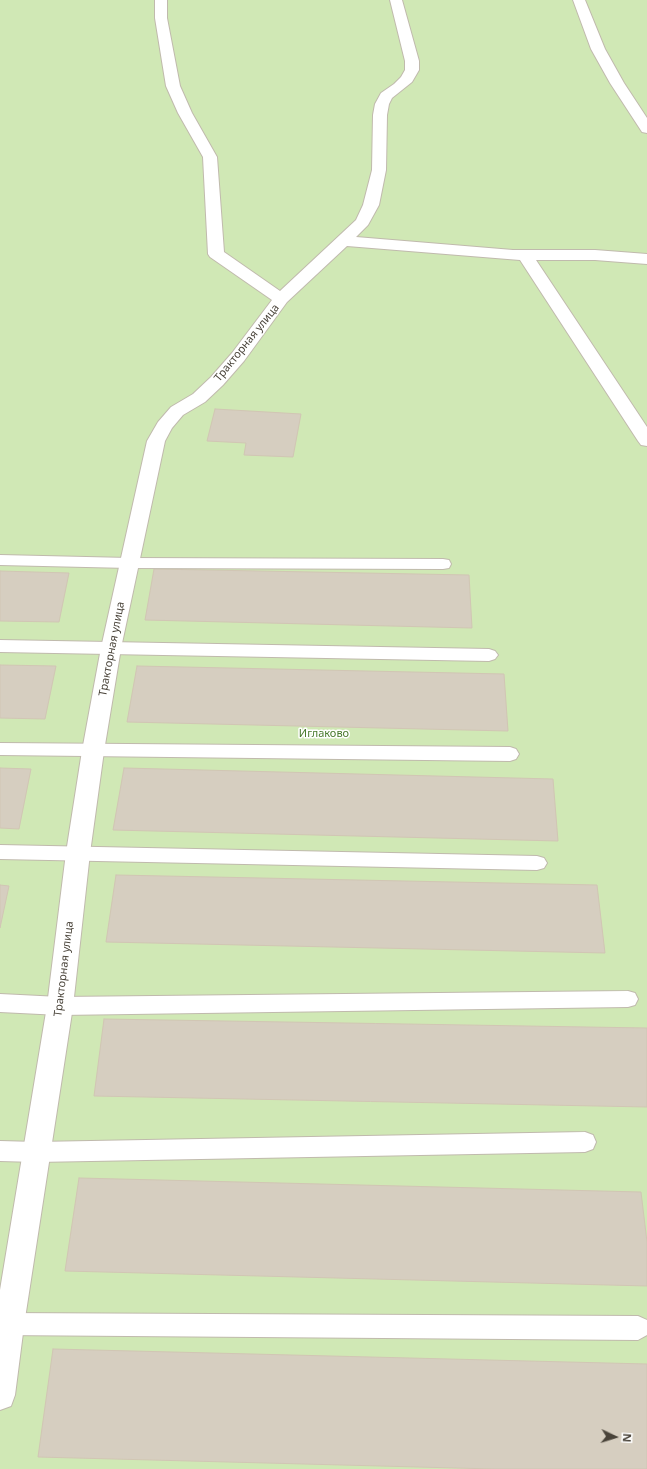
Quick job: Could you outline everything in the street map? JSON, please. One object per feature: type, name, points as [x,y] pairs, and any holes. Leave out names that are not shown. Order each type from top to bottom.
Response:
[{"type":"street","points":[[161,0],[161,18],[173,86],[185,114],[210,157],[216,254],[282,299]]},
{"type":"street","name":"Тракторная улица","points":[[0,1395],[4,1324],[36,1152],[60,1006],[78,853],[93,751],[111,648],[155,448],[164,426],[178,411],[199,398],[217,381],[238,357],[282,299],[363,222],[377,186],[379,170],[380,115],[382,104],[386,96],[399,88],[407,79],[412,70],[412,61],[396,0]]},
{"type":"street","points":[[580,0],[598,49],[617,83],[647,129]]},
{"type":"street","points":[[344,241],[526,256],[595,254],[647,259]]},
{"type":"street","points":[[526,256],[647,441]]},
{"type":"lane","points":[[0,560],[129,563],[443,564]]},
{"type":"lane","points":[[0,646],[489,654]]},
{"type":"lane","points":[[0,749],[510,754]]},
{"type":"lane","points":[[0,852],[537,863]]},
{"type":"lane","points":[[0,1003],[60,1006],[628,999]]},
{"type":"lane","points":[[0,1151],[36,1152],[585,1142]]},
{"type":"lane","points":[[4,1324],[638,1328]]},
{"type":"green space","name":"Иглаково","points":[[0,0],[647,0],[647,1469],[0,1469]]},
{"type":"building","points":[[215,409],[301,414],[293,457],[244,455],[246,443],[207,441]]},
{"type":"building","points":[[154,569],[469,575],[472,628],[145,620]]},
{"type":"building","points":[[0,571],[69,573],[59,622],[0,621]]},
{"type":"building","points":[[0,665],[56,666],[45,719],[0,718]]},
{"type":"building","points":[[137,666],[504,674],[508,731],[127,722]]},
{"type":"building","points":[[0,768],[31,769],[19,829],[0,828]]},
{"type":"building","points":[[124,768],[553,779],[558,841],[113,830]]},
{"type":"building","points":[[116,875],[597,885],[605,953],[106,942]]},
{"type":"building","points":[[0,885],[9,886],[0,928]]},
{"type":"building","points":[[104,1019],[647,1028],[647,1107],[94,1096]]},
{"type":"building","points":[[79,1178],[641,1192],[647,1242],[647,1286],[65,1271]]},
{"type":"building","points":[[53,1349],[647,1364],[647,1469],[494,1469],[38,1457]]}]
